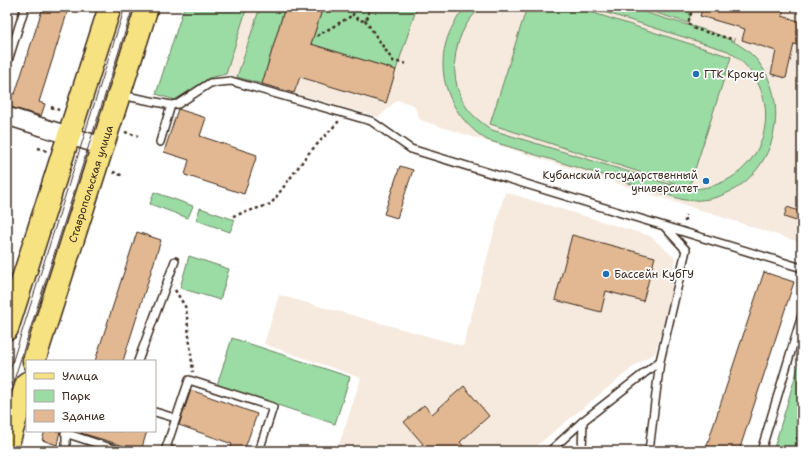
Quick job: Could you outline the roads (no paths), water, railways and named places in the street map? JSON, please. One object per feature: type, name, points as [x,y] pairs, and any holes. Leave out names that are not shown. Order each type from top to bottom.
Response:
[{"type":"main road","points":[[7,330],[110,7]]},
{"type":"main road","name":"Ставропольская улица","points":[[34,360],[147,7]]},
{"type":"main road","points":[[7,446],[26,386]]},
{"type":"street","points":[[7,116],[102,146]]},
{"type":"lane","points":[[7,64],[10,46],[25,7]]},
{"type":"lane","points":[[119,95],[171,105],[178,104],[210,83],[232,78],[371,121],[411,149],[802,268]]},
{"type":"lane","points":[[160,142],[171,105]]},
{"type":"lane","points":[[649,451],[660,361],[686,250],[664,226]]},
{"type":"lane","points":[[138,360],[175,261]]},
{"type":"lane","points":[[760,451],[802,315]]},
{"type":"lane","points":[[550,451],[583,421],[660,361]]},
{"type":"lane","points":[[172,451],[166,448],[189,380],[273,407],[259,451]]},
{"type":"lane","points":[[156,412],[175,418]]},
{"type":"lane","points":[[582,451],[583,421]]},
{"type":"lane","points":[[66,451],[65,432],[120,451]]},
{"type":"tram line","points":[[7,379],[125,7]]},
{"type":"tram line","points":[[7,402],[133,7]]},
{"type":"place","name":"ГТК Крокус","points":[[696,74]]},
{"type":"place","name":"Кубанский государственный университет","points":[[706,181]]},
{"type":"place","name":"Бассейн КубГУ","points":[[606,274]]}]
